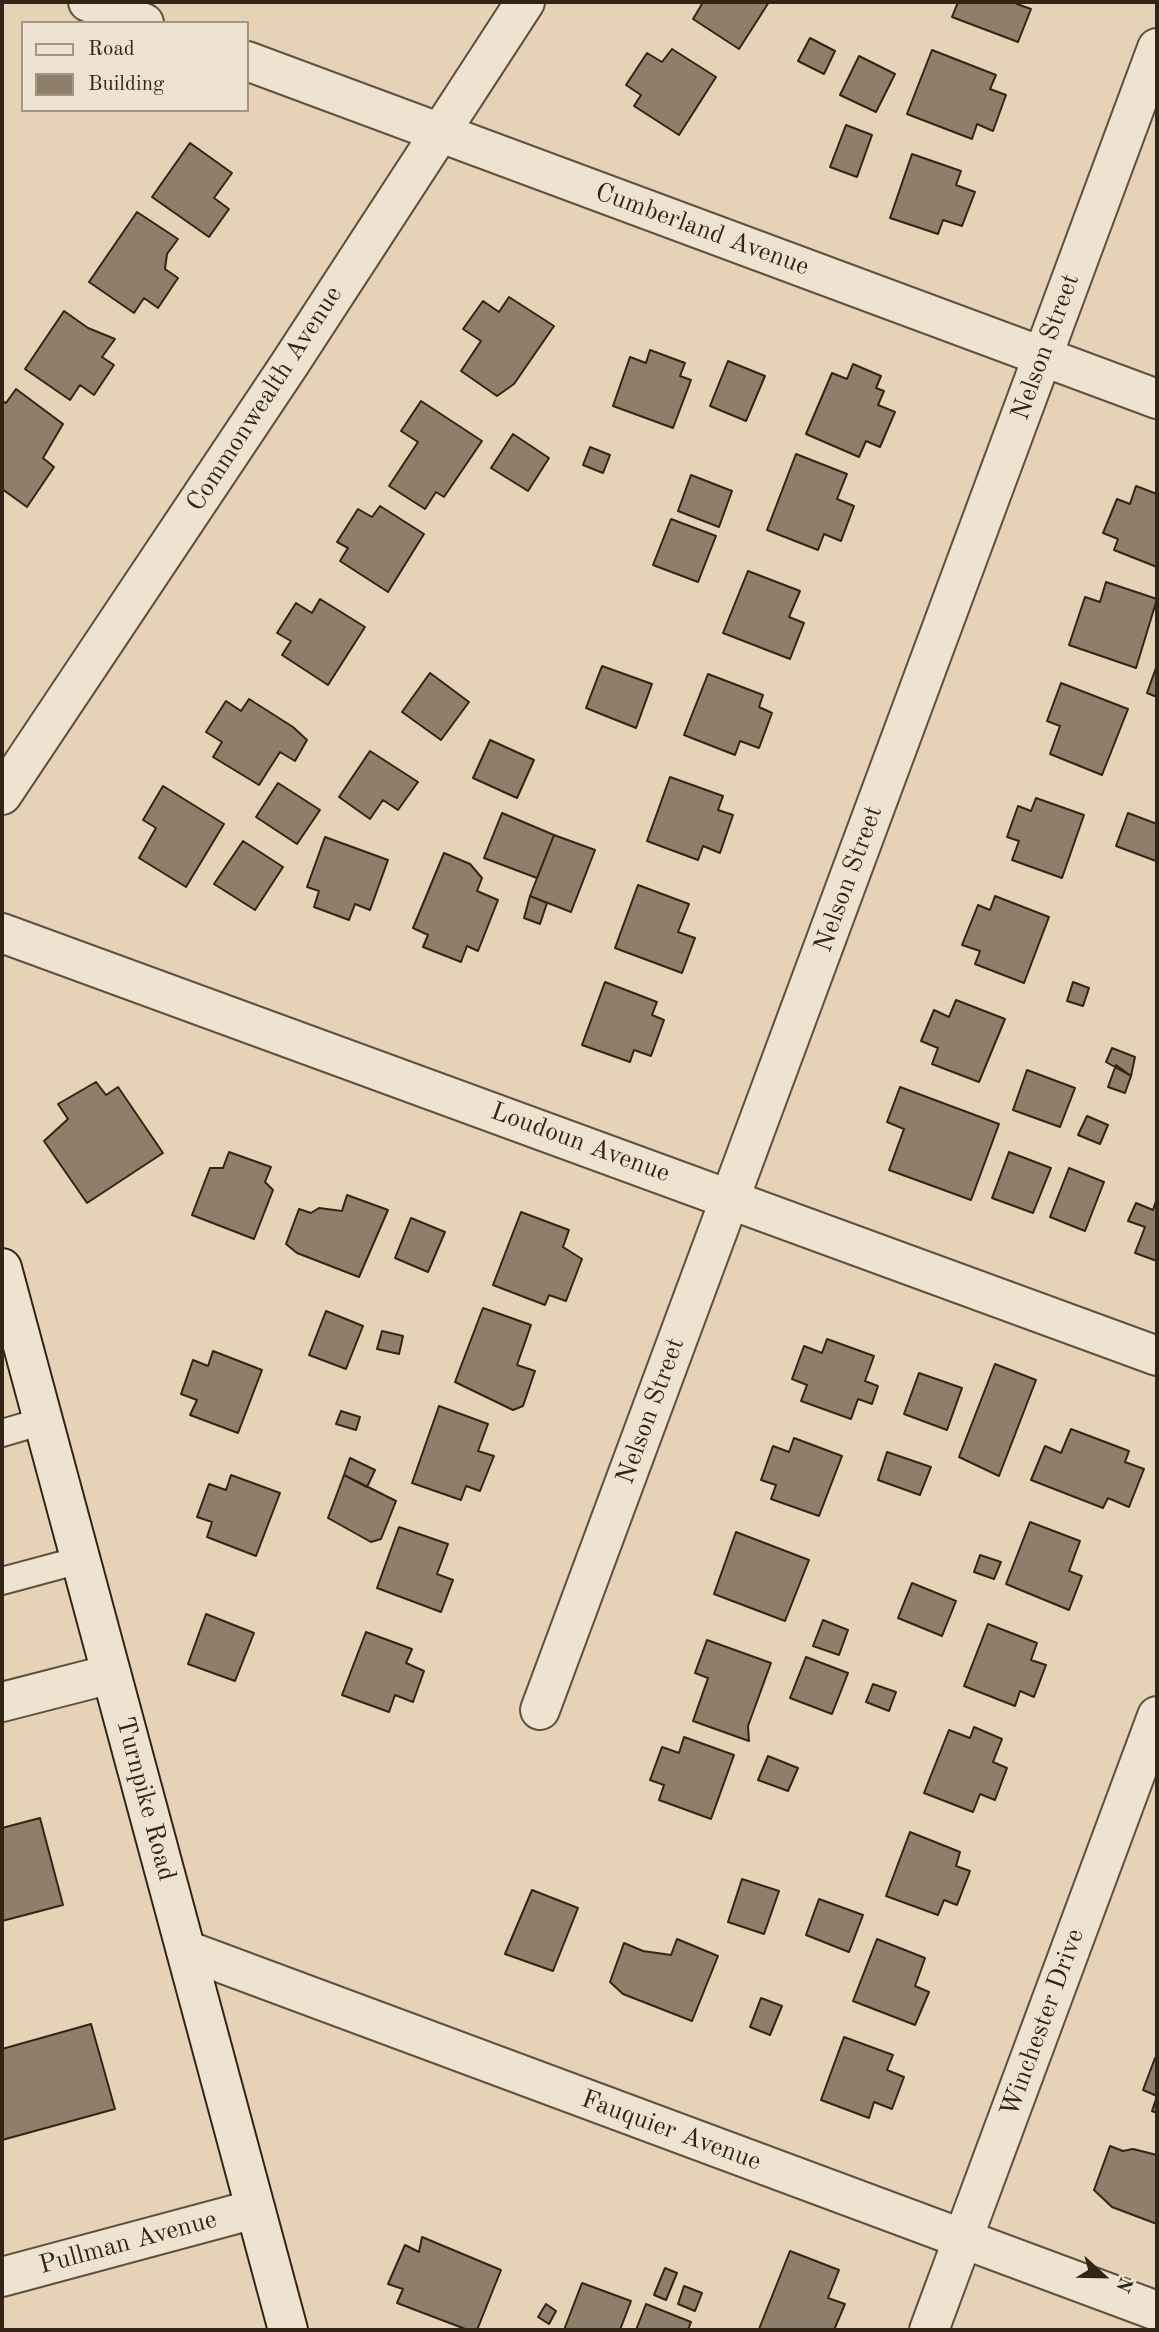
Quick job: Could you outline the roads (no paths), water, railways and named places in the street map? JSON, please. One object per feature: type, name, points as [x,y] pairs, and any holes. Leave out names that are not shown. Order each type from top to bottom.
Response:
[{"type":"street","points":[[88,2],[139,21]]},
{"type":"street","name":"Commonwealth Avenue","points":[[2,795],[525,2]]},
{"type":"street","name":"Nelson Street","points":[[540,1710],[1157,48]]},
{"type":"street","name":"Cumberland Avenue","points":[[248,61],[1157,399]]},
{"type":"street","name":"Loudoun Avenue","points":[[2,933],[731,1197],[1157,1356]]},
{"type":"street","name":"Turnpike Road","points":[[2,1268],[288,2330]]},
{"type":"street","points":[[2,1702],[111,1674]]},
{"type":"street","name":"Winchester Drive","points":[[929,2330],[1157,1716]]},
{"type":"street","name":"Fauquier Avenue","points":[[186,1950],[1157,2311]]},
{"type":"street","name":"Pullman Avenue","points":[[2,2277],[255,2209]]},
{"type":"lane","points":[[2,1433],[43,1421]]},
{"type":"lane","points":[[2,1581],[80,1560]]}]
